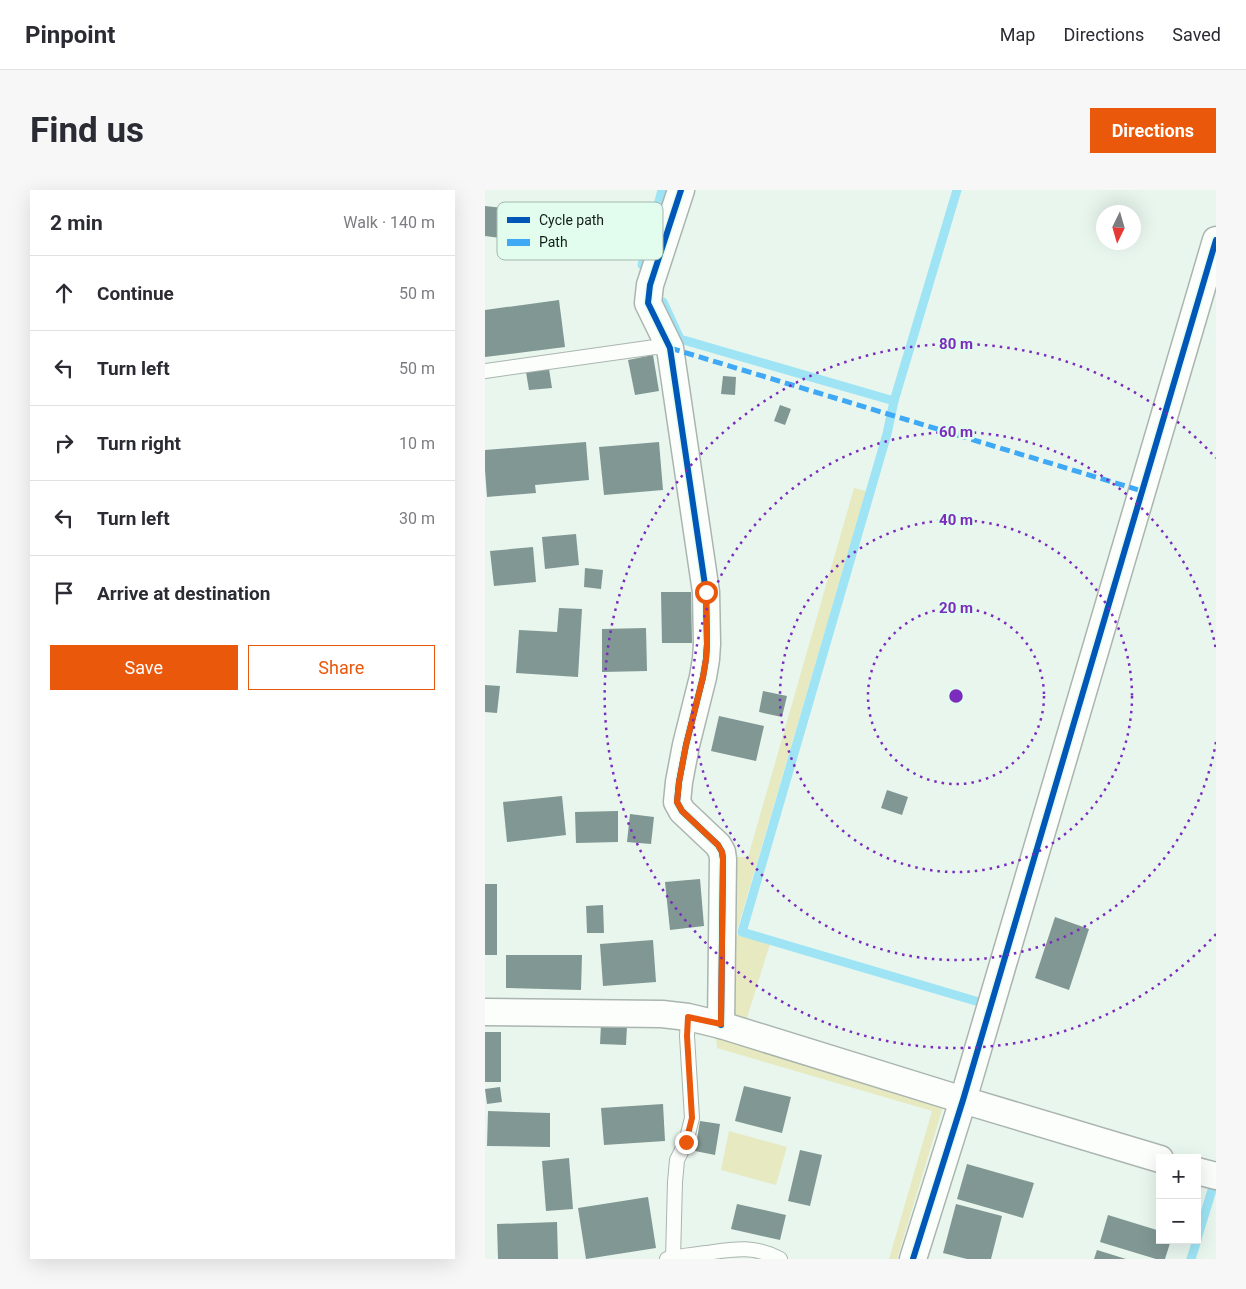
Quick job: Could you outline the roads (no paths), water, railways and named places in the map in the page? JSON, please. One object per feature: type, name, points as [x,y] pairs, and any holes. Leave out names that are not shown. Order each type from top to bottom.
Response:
[{"type":"street","points":[[663,245],[681,190]]},
{"type":"street","points":[[913,1259],[963,1100],[1216,240]]},
{"type":"street","points":[[658,260],[650,285],[648,303],[670,348],[706,592],[707,644],[703,677],[686,745],[677,802],[682,811],[718,845],[722,852],[721,1024]]},
{"type":"street","points":[[485,1012],[662,1014],[721,1024],[1156,1159]]},
{"type":"street","points":[[1201,1172],[1216,1176]]},
{"type":"lane","points":[[485,371],[655,347],[670,348]]},
{"type":"lane","points":[[688,1017],[687,1036],[692,1118],[686,1142],[677,1160],[670,1258],[731,1249],[751,1249],[768,1252],[780,1259]]},
{"type":"waterway","points":[[659,202],[662,190]]},
{"type":"waterway","points":[[894,401],[957,190]]},
{"type":"waterway","points":[[642,265],[643,260]]},
{"type":"waterway","points":[[663,302],[680,339],[894,401],[887,434],[742,932],[979,1002]]},
{"type":"waterway","points":[[1201,1226],[1216,1177]]},
{"type":"waterway","points":[[1191,1259],[1196,1244]]}]
